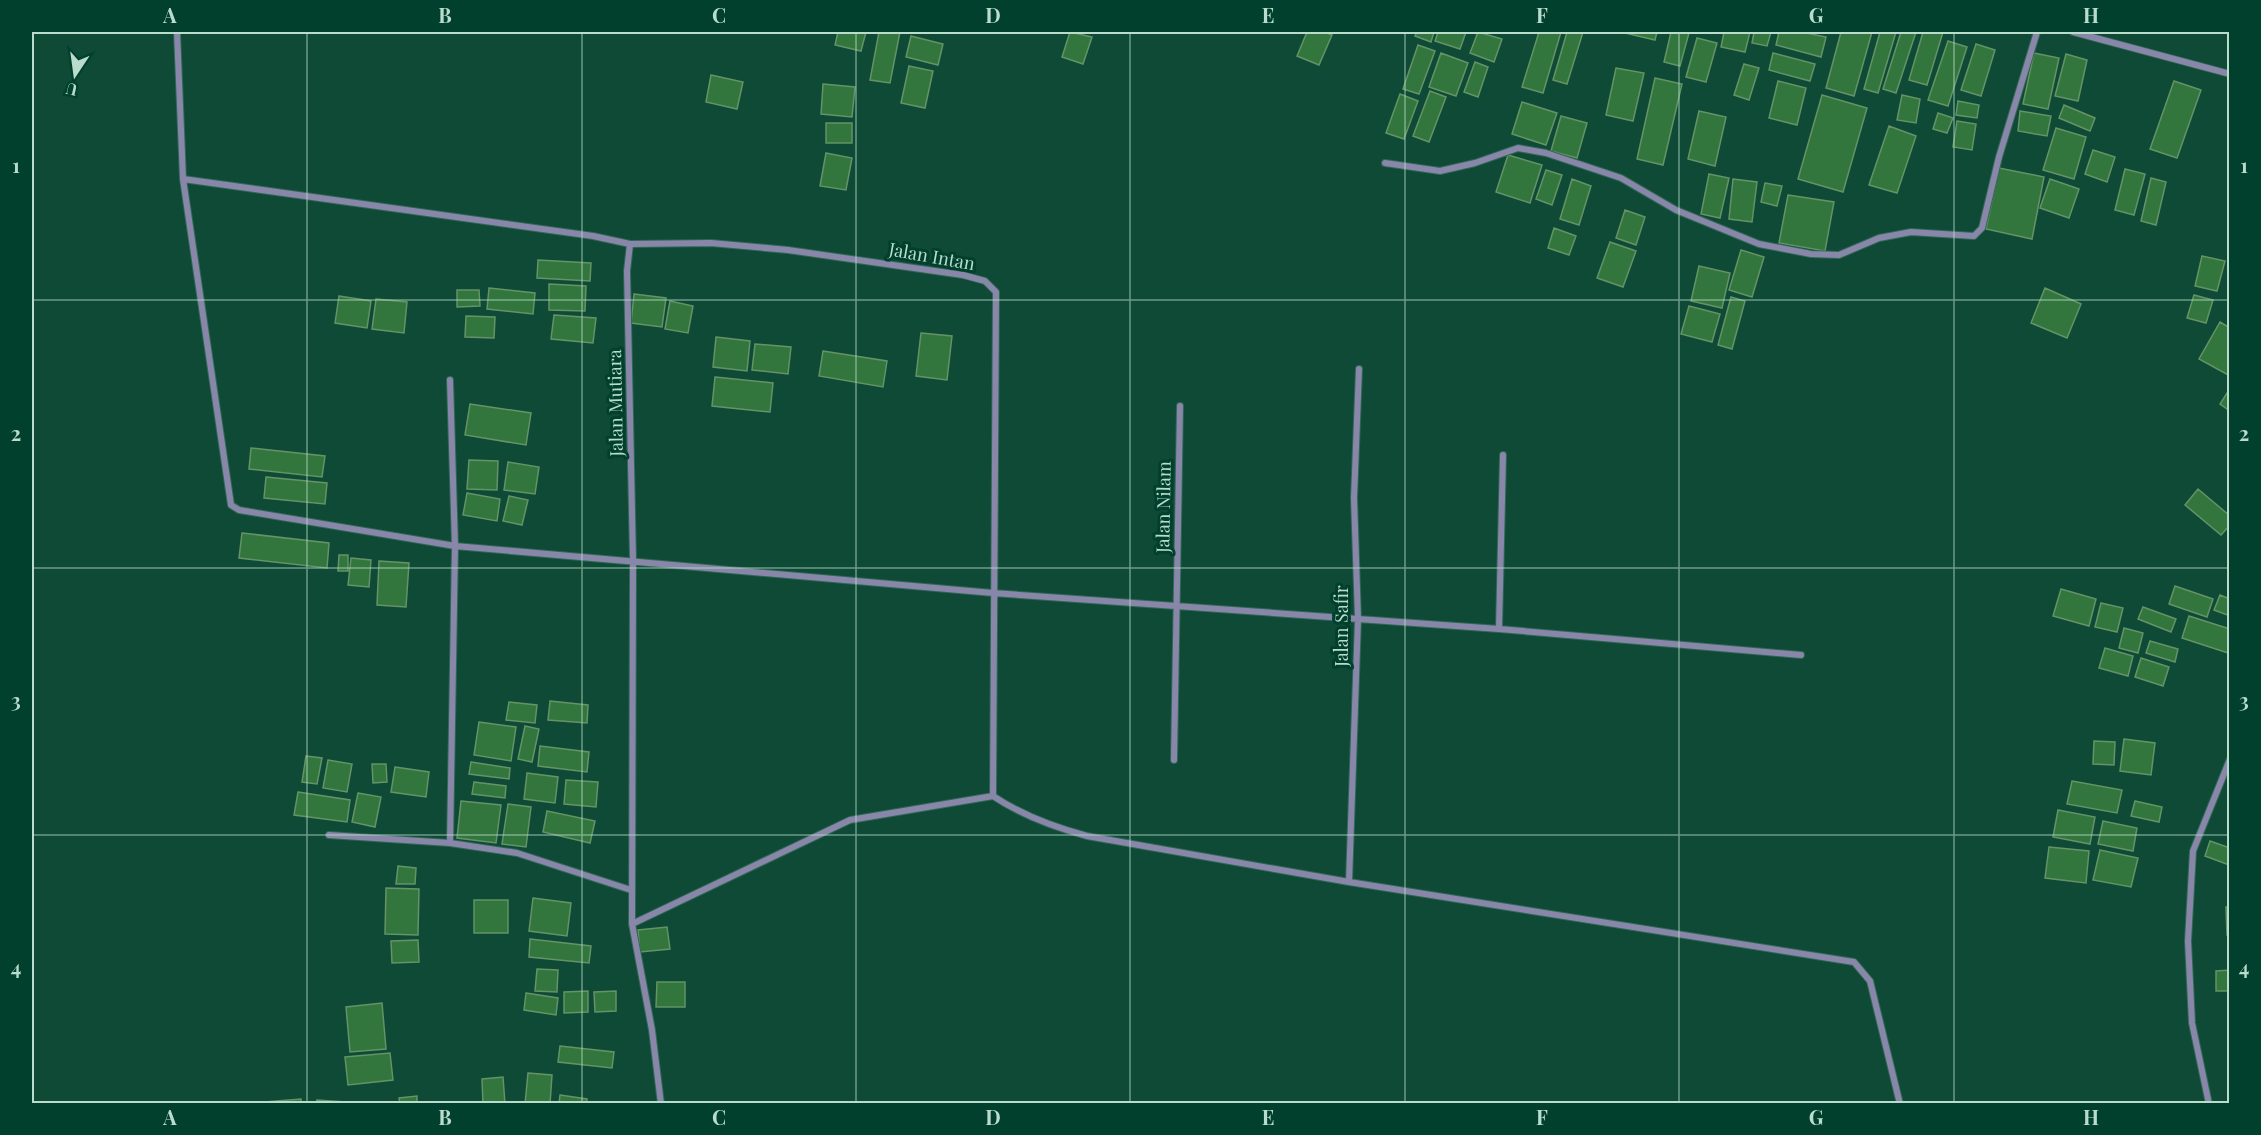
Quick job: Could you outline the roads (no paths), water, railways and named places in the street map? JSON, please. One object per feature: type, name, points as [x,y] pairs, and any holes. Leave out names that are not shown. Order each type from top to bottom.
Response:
[{"type":"street","points":[[177,32],[183,179],[231,505],[252,514],[454,546],[1175,608],[1499,629],[1801,655]]},
{"type":"street","points":[[1385,163],[1440,171],[1475,163],[1518,148],[1546,153],[1621,178],[1676,210],[1759,243],[1811,254],[1839,255],[1879,238],[1911,232],[1974,236],[1982,228],[1999,157],[2037,32]]},
{"type":"street","points":[[2073,32],[2229,74]]},
{"type":"street","name":"Jalan Intan","points":[[183,179],[593,236],[630,244],[711,243],[841,256],[963,275],[985,281],[996,292],[993,796]]},
{"type":"street","name":"Jalan Mutiara","points":[[630,244],[627,271],[633,560],[632,924],[652,1030],[661,1104]]},
{"type":"street","name":"Jalan Safir","points":[[1348,882],[1358,619],[1354,498],[1359,369]]},
{"type":"street","points":[[450,380],[454,546],[450,843]]},
{"type":"street","name":"Jalan Nilam","points":[[1174,760],[1180,406]]},
{"type":"street","points":[[1499,629],[1503,455]]},
{"type":"street","points":[[2209,1104],[2192,1023],[2188,942],[2193,851],[2229,759]]},
{"type":"street","points":[[632,924],[850,820],[993,796],[1013,810],[1046,825],[1087,836],[1348,882],[1854,962],[1870,981],[1900,1104]]},
{"type":"street","points":[[329,835],[450,843],[517,853],[631,890]]}]
